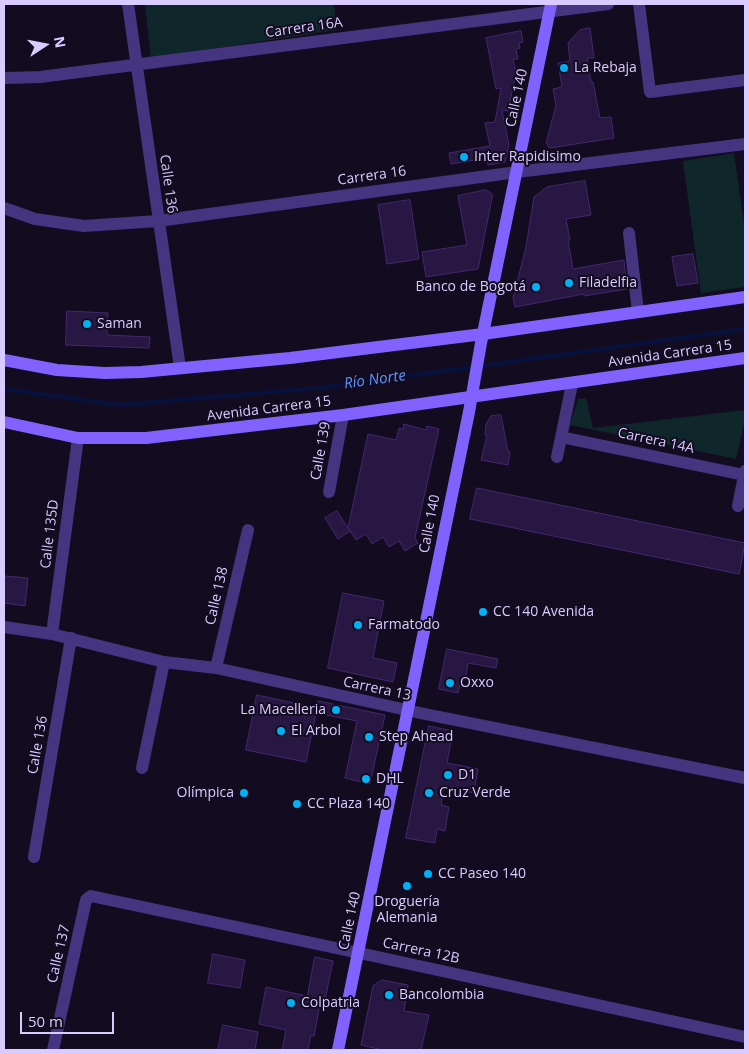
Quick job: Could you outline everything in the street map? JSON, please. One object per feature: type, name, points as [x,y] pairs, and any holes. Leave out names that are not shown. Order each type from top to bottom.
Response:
[{"type":"main road","name":"Calle 140","points":[[338,1050],[551,7]]},
{"type":"main road","points":[[4,360],[57,370],[105,373],[141,372],[482,338],[638,312],[745,297]]},
{"type":"main road","name":"Avenida Carrera 15","points":[[4,422],[78,438],[146,438],[343,415],[472,394],[572,384],[745,358]]},
{"type":"street","name":"Calle 136","points":[[128,4],[180,368]]},
{"type":"street","name":"Carrera 16A","points":[[4,78],[40,77],[137,65],[551,7],[608,4]]},
{"type":"street","points":[[639,4],[650,92],[745,80]]},
{"type":"street","name":"Carrera 16","points":[[4,208],[35,219],[84,226],[158,221],[517,172],[745,144]]},
{"type":"street","points":[[628,233],[638,312]]},
{"type":"street","points":[[556,457],[572,384]]},
{"type":"street","name":"Calle 139","points":[[329,492],[343,415]]},
{"type":"street","name":"Carrera 14A","points":[[561,437],[745,473]]},
{"type":"street","name":"Calle 135D","points":[[52,634],[78,438]]},
{"type":"street","points":[[738,506],[745,473]]},
{"type":"street","name":"Calle 138","points":[[216,668],[248,530]]},
{"type":"street","name":"Carrera 13","points":[[4,627],[52,634],[164,662],[216,668],[408,711],[745,778]]},
{"type":"street","name":"Calle 136","points":[[34,857],[71,638]]},
{"type":"street","points":[[142,768],[164,662]]},
{"type":"street","name":"Carrera 12B","points":[[91,896],[745,1036]]},
{"type":"street","name":"Calle 137","points":[[53,1050],[86,900],[91,896]]},
{"type":"green space","points":[[145,4],[334,4],[337,30],[151,58]]},
{"type":"green space","points":[[734,153],[745,231],[745,287],[701,293],[683,161]]},
{"type":"green space","points":[[586,398],[593,428],[745,410],[745,419],[736,459],[570,425],[578,399]]},
{"type":"building","points":[[590,28],[594,58],[587,58],[591,82],[593,82],[600,118],[611,117],[614,138],[550,148],[546,143],[556,105],[553,89],[562,87],[558,63],[570,61],[568,43],[580,30]]},
{"type":"building","points":[[521,31],[523,42],[519,43],[520,48],[516,49],[518,59],[513,59],[516,73],[508,111],[502,110],[509,145],[505,162],[488,165],[487,158],[451,164],[449,153],[490,146],[485,123],[495,122],[501,88],[496,89],[486,38]]},
{"type":"building","points":[[585,181],[591,215],[566,219],[573,269],[624,260],[627,289],[584,296],[584,294],[515,307],[513,298],[526,247],[534,197],[547,187]]},
{"type":"building","points":[[486,190],[492,194],[492,198],[478,269],[426,277],[422,252],[467,245],[458,196]]},
{"type":"building","points":[[410,200],[419,259],[387,264],[378,205]]},
{"type":"building","points":[[693,254],[698,283],[677,286],[672,257]]},
{"type":"building","name":"Saman","points":[[67,311],[108,313],[107,335],[150,337],[149,348],[66,345]]},
{"type":"building","points":[[501,415],[508,452],[510,452],[508,465],[481,460],[487,435],[485,435],[486,424],[491,416]]},
{"type":"building","points":[[404,424],[426,430],[427,426],[439,429],[415,538],[418,543],[405,551],[399,541],[389,547],[383,537],[372,544],[366,534],[356,540],[348,528],[368,434],[396,440],[399,428],[403,429]]},
{"type":"building","points":[[477,488],[745,543],[739,574],[470,519]]},
{"type":"building","points":[[337,511],[350,531],[338,539],[325,518]]},
{"type":"building","points":[[4,576],[28,578],[25,606],[4,603]]},
{"type":"building","name":"Farmatodo","points":[[343,593],[384,601],[373,658],[397,663],[393,682],[328,668]]},
{"type":"building","points":[[447,649],[498,659],[496,668],[468,663],[466,677],[462,676],[458,693],[439,689]]},
{"type":"building","name":"El Arbol","points":[[257,695],[317,708],[306,762],[246,750]]},
{"type":"building","points":[[318,701],[385,715],[370,784],[345,778],[357,721],[316,713]]},
{"type":"building","points":[[429,726],[453,731],[447,763],[478,769],[474,793],[444,786],[441,805],[449,807],[445,831],[437,829],[435,843],[406,838]]},
{"type":"building","points":[[213,954],[245,960],[240,988],[208,983]]},
{"type":"building","points":[[315,957],[333,961],[325,1000],[321,999],[314,1036],[311,1035],[308,1050],[282,1050],[286,1030],[259,1024],[266,987],[307,996]]},
{"type":"building","points":[[382,980],[408,985],[404,1011],[429,1015],[421,1050],[383,1050],[361,1045],[373,986]]},
{"type":"building","points":[[223,1025],[258,1032],[255,1050],[218,1050]]},
{"type":"waterway","name":"Río Norte","points":[[480,366],[745,329]]},
{"type":"waterway","name":"Río Norte","points":[[4,389],[120,405],[318,388],[473,367]]},
{"type":"place","name":"La Rebaja","points":[[564,68]]},
{"type":"place","name":"Inter Rapidisimo","points":[[464,157]]},
{"type":"place","name":"Filadelfia","points":[[569,283]]},
{"type":"place","name":"Banco de Bogotá","points":[[536,287]]},
{"type":"place","name":"Saman","points":[[87,324]]},
{"type":"place","name":"CC 140 Avenida","points":[[483,612]]},
{"type":"place","name":"Farmatodo","points":[[358,625]]},
{"type":"place","name":"Oxxo","points":[[450,683]]},
{"type":"place","name":"La Macelleria","points":[[336,710]]},
{"type":"place","name":"El Arbol","points":[[281,731]]},
{"type":"place","name":"Step Ahead","points":[[369,737]]},
{"type":"place","name":"D1","points":[[448,775]]},
{"type":"place","name":"DHL","points":[[366,779]]},
{"type":"place","name":"Olímpica","points":[[244,793]]},
{"type":"place","name":"Cruz Verde","points":[[429,793]]},
{"type":"place","name":"CC Plaza 140","points":[[297,804]]},
{"type":"place","name":"CC Paseo 140","points":[[428,874]]},
{"type":"place","name":"Droguería Alemania","points":[[407,886]]},
{"type":"place","name":"Bancolombia","points":[[389,995]]},
{"type":"place","name":"Colpatria","points":[[291,1003]]}]
